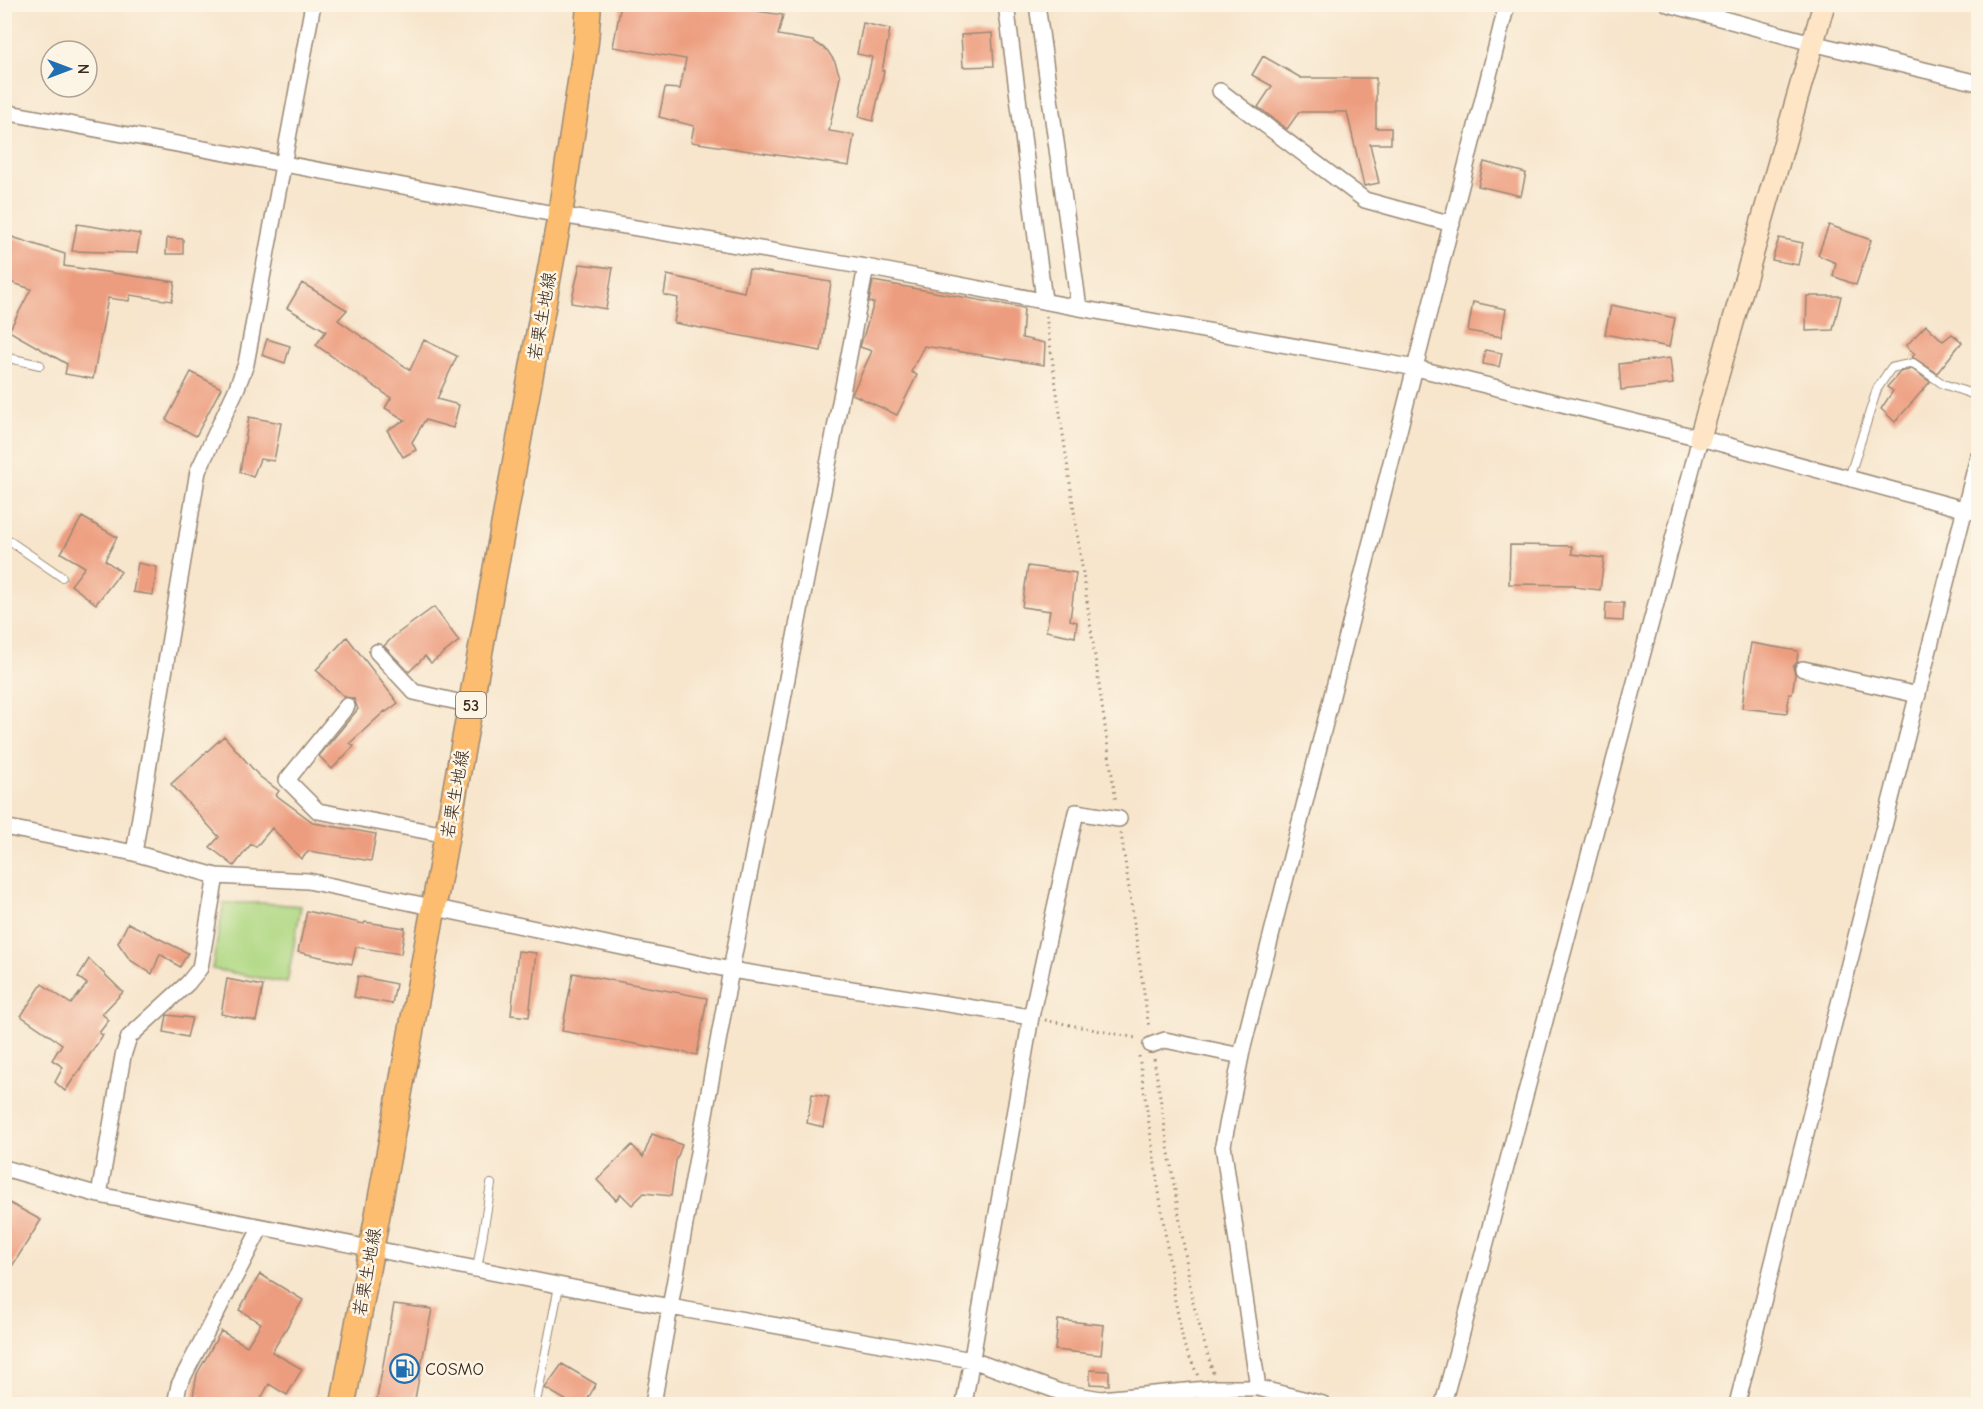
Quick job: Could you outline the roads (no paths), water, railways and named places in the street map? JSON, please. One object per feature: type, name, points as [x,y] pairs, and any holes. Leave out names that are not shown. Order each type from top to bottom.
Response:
[{"type":"main road","name":"若栗生地線","points":[[343,1404],[560,215],[586,42],[589,4]]},
{"type":"street","points":[[134,853],[198,471],[246,364],[313,4]]},
{"type":"street","points":[[1006,4],[1044,300]]},
{"type":"street","points":[[1036,4],[1079,308]]},
{"type":"street","points":[[1257,1388],[1223,1145],[1241,1056],[1507,4]]},
{"type":"street","points":[[1668,4],[1812,43],[1978,83]]},
{"type":"street","points":[[1443,1404],[1700,438],[1824,4]]},
{"type":"street","points":[[1220,91],[1365,200],[1452,224]]},
{"type":"street","points":[[4,112],[560,215],[866,267],[1079,308],[1416,368],[1700,438],[1972,511]]},
{"type":"street","points":[[653,1404],[731,970],[866,267]]},
{"type":"street","points":[[1737,1404],[1918,695],[1972,511],[1978,457]]},
{"type":"street","points":[[377,652],[414,692],[471,705]]},
{"type":"street","points":[[1803,669],[1918,695]]},
{"type":"street","points":[[347,706],[287,780],[318,811],[447,835]]},
{"type":"street","points":[[964,1404],[1031,1017],[1076,812],[1119,819]]},
{"type":"street","points":[[4,827],[134,853],[216,876],[309,881],[731,970],[1031,1017]]},
{"type":"street","points":[[99,1195],[123,1056],[129,1037],[188,983],[200,968],[216,876]]},
{"type":"street","points":[[1152,1045],[1165,1040],[1241,1056]]},
{"type":"street","points":[[4,1168],[99,1195],[371,1249],[669,1307],[972,1360],[1060,1392],[1101,1399],[1210,1388],[1257,1388],[1323,1404]]},
{"type":"street","points":[[175,1404],[179,1385],[261,1227]]},
{"type":"street","points":[[1210,1388],[1226,1404]]},
{"type":"lane","points":[[4,357],[40,364]]},
{"type":"lane","points":[[1849,478],[1877,389],[1891,368],[1913,363],[1943,384],[1978,396]]},
{"type":"lane","points":[[4,541],[11,542],[62,577]]},
{"type":"lane","points":[[477,1270],[491,1184]]},
{"type":"lane","points":[[537,1397],[559,1286]]},
{"type":"place","name":"COSMO","points":[[404,1369]]}]
